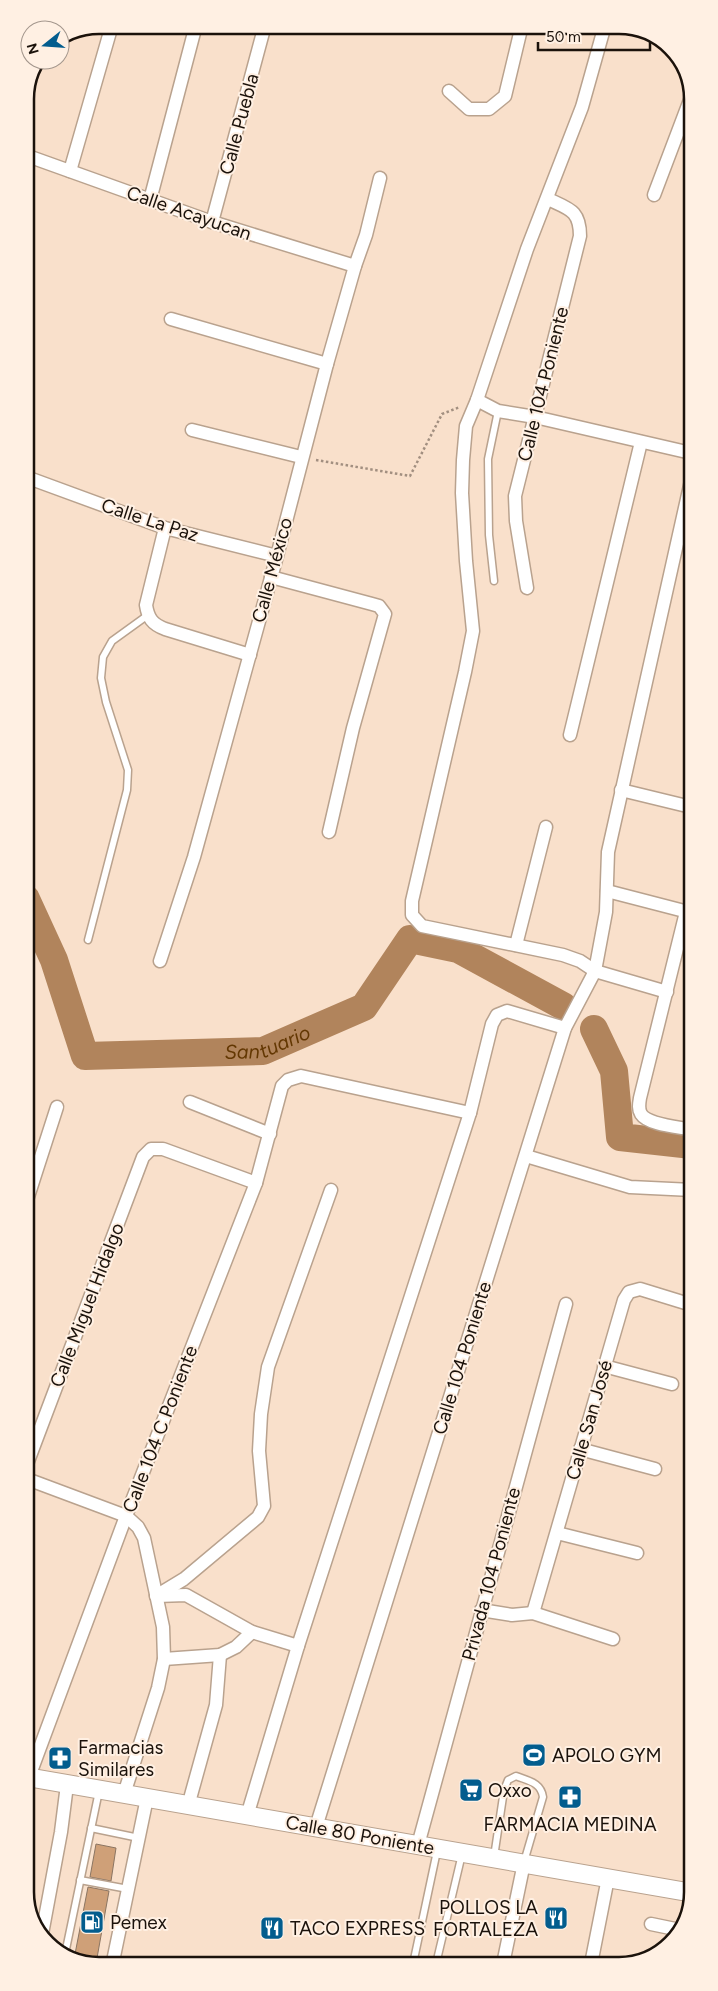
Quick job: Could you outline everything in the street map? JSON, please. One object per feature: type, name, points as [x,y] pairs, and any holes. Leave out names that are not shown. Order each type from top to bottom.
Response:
[{"type":"street","points":[[70,171],[109,34]]},
{"type":"street","points":[[150,200],[194,34]]},
{"type":"street","name":"Calle Puebla","points":[[212,222],[264,34]]},
{"type":"street","points":[[449,91],[469,109],[489,109],[505,96],[520,34]]},
{"type":"street","points":[[602,34],[582,107],[548,199],[527,249],[478,400],[466,426],[463,460],[466,561],[473,631],[412,901],[412,915],[422,926],[563,955],[580,961],[595,971],[667,992]]},
{"type":"street","points":[[654,195],[684,116]]},
{"type":"street","name":"Calle Acayucan","points":[[34,158],[212,222],[355,266]]},
{"type":"street","name":"Calle México","points":[[160,961],[194,857],[277,556],[327,364],[355,266],[366,236],[380,178]]},
{"type":"street","name":"Calle 104 Poniente","points":[[527,588],[516,521],[515,496],[580,236],[580,223],[574,211],[548,199]]},
{"type":"street","points":[[171,319],[327,364]]},
{"type":"street","points":[[478,400],[498,411],[535,417],[684,451]]},
{"type":"street","points":[[192,430],[302,457]]},
{"type":"street","points":[[570,735],[641,442]]},
{"type":"street","name":"Calle La Paz","points":[[34,480],[164,528],[277,556]]},
{"type":"street","name":"Calle 104 Poniente","points":[[316,1827],[565,1028],[595,971],[606,912],[608,852],[684,512]]},
{"type":"street","points":[[164,528],[146,605],[151,620],[250,655]]},
{"type":"street","points":[[271,577],[379,606],[385,614],[354,728],[330,832]]},
{"type":"street","points":[[621,790],[684,805]]},
{"type":"street","points":[[516,945],[546,827]]},
{"type":"street","points":[[607,892],[684,912]]},
{"type":"street","points":[[684,931],[639,1108],[642,1116],[650,1122],[684,1128]]},
{"type":"street","points":[[247,1816],[298,1646],[470,1113],[492,1024],[497,1015],[508,1011],[565,1028]]},
{"type":"street","name":"Calle 104 C Poniente","points":[[34,1761],[126,1516],[256,1183],[282,1086],[288,1080],[301,1076],[470,1113]]},
{"type":"street","points":[[190,1102],[270,1134]]},
{"type":"street","points":[[34,1178],[57,1107]]},
{"type":"street","name":"Calle Miguel Hidalgo","points":[[34,1445],[143,1156],[151,1148],[163,1149],[256,1183]]},
{"type":"street","points":[[526,1156],[630,1187],[684,1190]]},
{"type":"street","points":[[156,1596],[184,1580],[258,1517],[264,1506],[259,1451],[261,1414],[268,1367],[331,1190]]},
{"type":"street","name":"Calle San José","points":[[533,1613],[624,1300],[629,1292],[640,1290],[684,1304]]},
{"type":"street","name":"Privada 104 Poniente","points":[[418,1845],[566,1304]]},
{"type":"street","points":[[604,1366],[672,1384]]},
{"type":"street","points":[[580,1449],[656,1469]]},
{"type":"street","points":[[34,1481],[126,1516],[138,1527],[144,1538],[163,1627],[164,1659],[158,1688],[124,1794]]},
{"type":"street","points":[[557,1532],[637,1553]]},
{"type":"street","points":[[156,1596],[186,1595],[252,1632],[298,1646]]},
{"type":"street","points":[[481,1610],[512,1615],[533,1613],[613,1639]]},
{"type":"street","points":[[164,1659],[220,1655],[236,1647],[252,1632]]},
{"type":"street","points":[[188,1806],[216,1705],[220,1655]]},
{"type":"street","name":"Calle 80 Poniente","points":[[34,1778],[684,1891]]},
{"type":"street","points":[[43,1927],[61,1832],[67,1785]]},
{"type":"street","points":[[114,1957],[147,1798]]},
{"type":"street","points":[[504,1957],[524,1863]]},
{"type":"street","points":[[592,1957],[608,1878]]},
{"type":"street","points":[[651,1924],[673,1929]]},
{"type":"lane","points":[[494,581],[489,535],[488,459],[498,411]]},
{"type":"lane","points":[[88,940],[128,784],[128,770],[106,702],[102,678],[103,657],[112,641],[151,620]]},
{"type":"lane","points":[[494,1858],[504,1790],[508,1780],[516,1776],[538,1785],[542,1790],[543,1797],[524,1863]]},
{"type":"lane","points":[[66,1948],[99,1790]]},
{"type":"lane","points":[[91,1828],[139,1838]]},
{"type":"lane","points":[[414,1957],[437,1848]]},
{"type":"lane","points":[[438,1957],[463,1852]]},
{"type":"lane","points":[[80,1880],[128,1889]]},
{"type":"path","points":[[302,457],[410,476],[442,414],[478,400]]},
{"type":"building","name":"Pemex","points":[[96,1844],[116,1848],[111,1881],[90,1877]]},
{"type":"building","name":"Pemex","points":[[88,1887],[109,1891],[97,1957],[75,1952]]},
{"type":"waterway","name":"Santuario","points":[[34,916],[54,960],[85,1056],[263,1051],[364,1007],[410,939],[458,949],[563,1006]]},
{"type":"waterway","name":"Santuario","points":[[594,1029],[614,1071],[620,1137],[684,1144]]},
{"type":"place","name":"APOLO GYM","points":[[534,1755]]},
{"type":"place","name":"Farmacias Similares","points":[[60,1758]]},
{"type":"place","name":"Oxxo","points":[[471,1790]]},
{"type":"place","name":"FARMACIA MEDINA","points":[[570,1797]]},
{"type":"place","name":"POLLOS LA FORTALEZA","points":[[556,1918]]},
{"type":"place","name":"Pemex","points":[[92,1922]]},
{"type":"place","name":"TACO EXPRESS","points":[[272,1928]]}]
